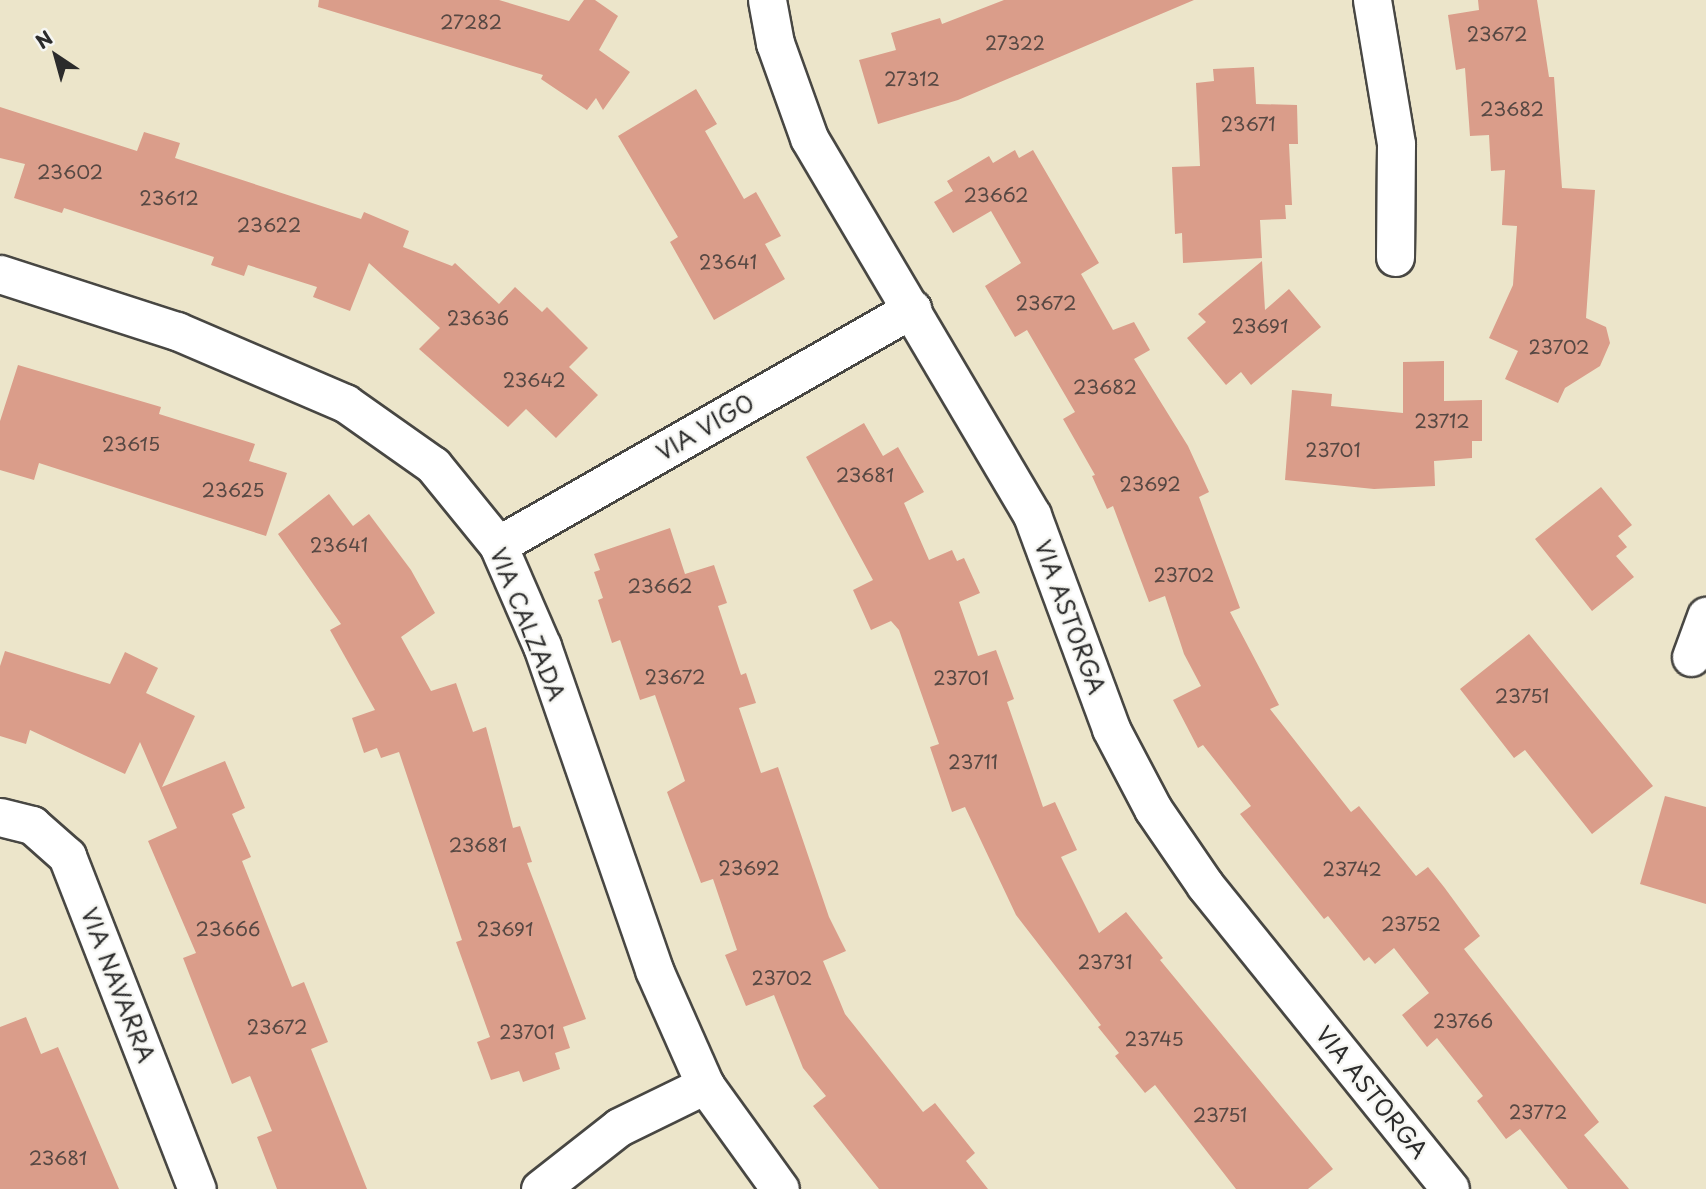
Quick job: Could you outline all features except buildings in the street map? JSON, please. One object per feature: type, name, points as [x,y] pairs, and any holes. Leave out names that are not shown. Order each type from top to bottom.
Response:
[{"type":"street","name":"VIA ASTORGA","points":[[767,0],[775,43],[809,138],[1032,515],[1111,729],[1153,809],[1205,885],[1450,1189]]},
{"type":"street","points":[[1372,0],[1396,144],[1395,257]]},
{"type":"street","name":"VIA CALZADA","points":[[0,274],[177,331],[345,403],[433,465],[498,545],[542,646],[654,970],[705,1085],[780,1189]]},
{"type":"street","name":"VIA VIGO","points":[[498,545],[912,309]]},
{"type":"street","points":[[1691,657],[1706,616]]},
{"type":"street","name":"VIA NAVARRA","points":[[0,817],[44,831],[67,856],[197,1189]]},
{"type":"street","points":[[540,1189],[619,1127],[705,1085]]}]
